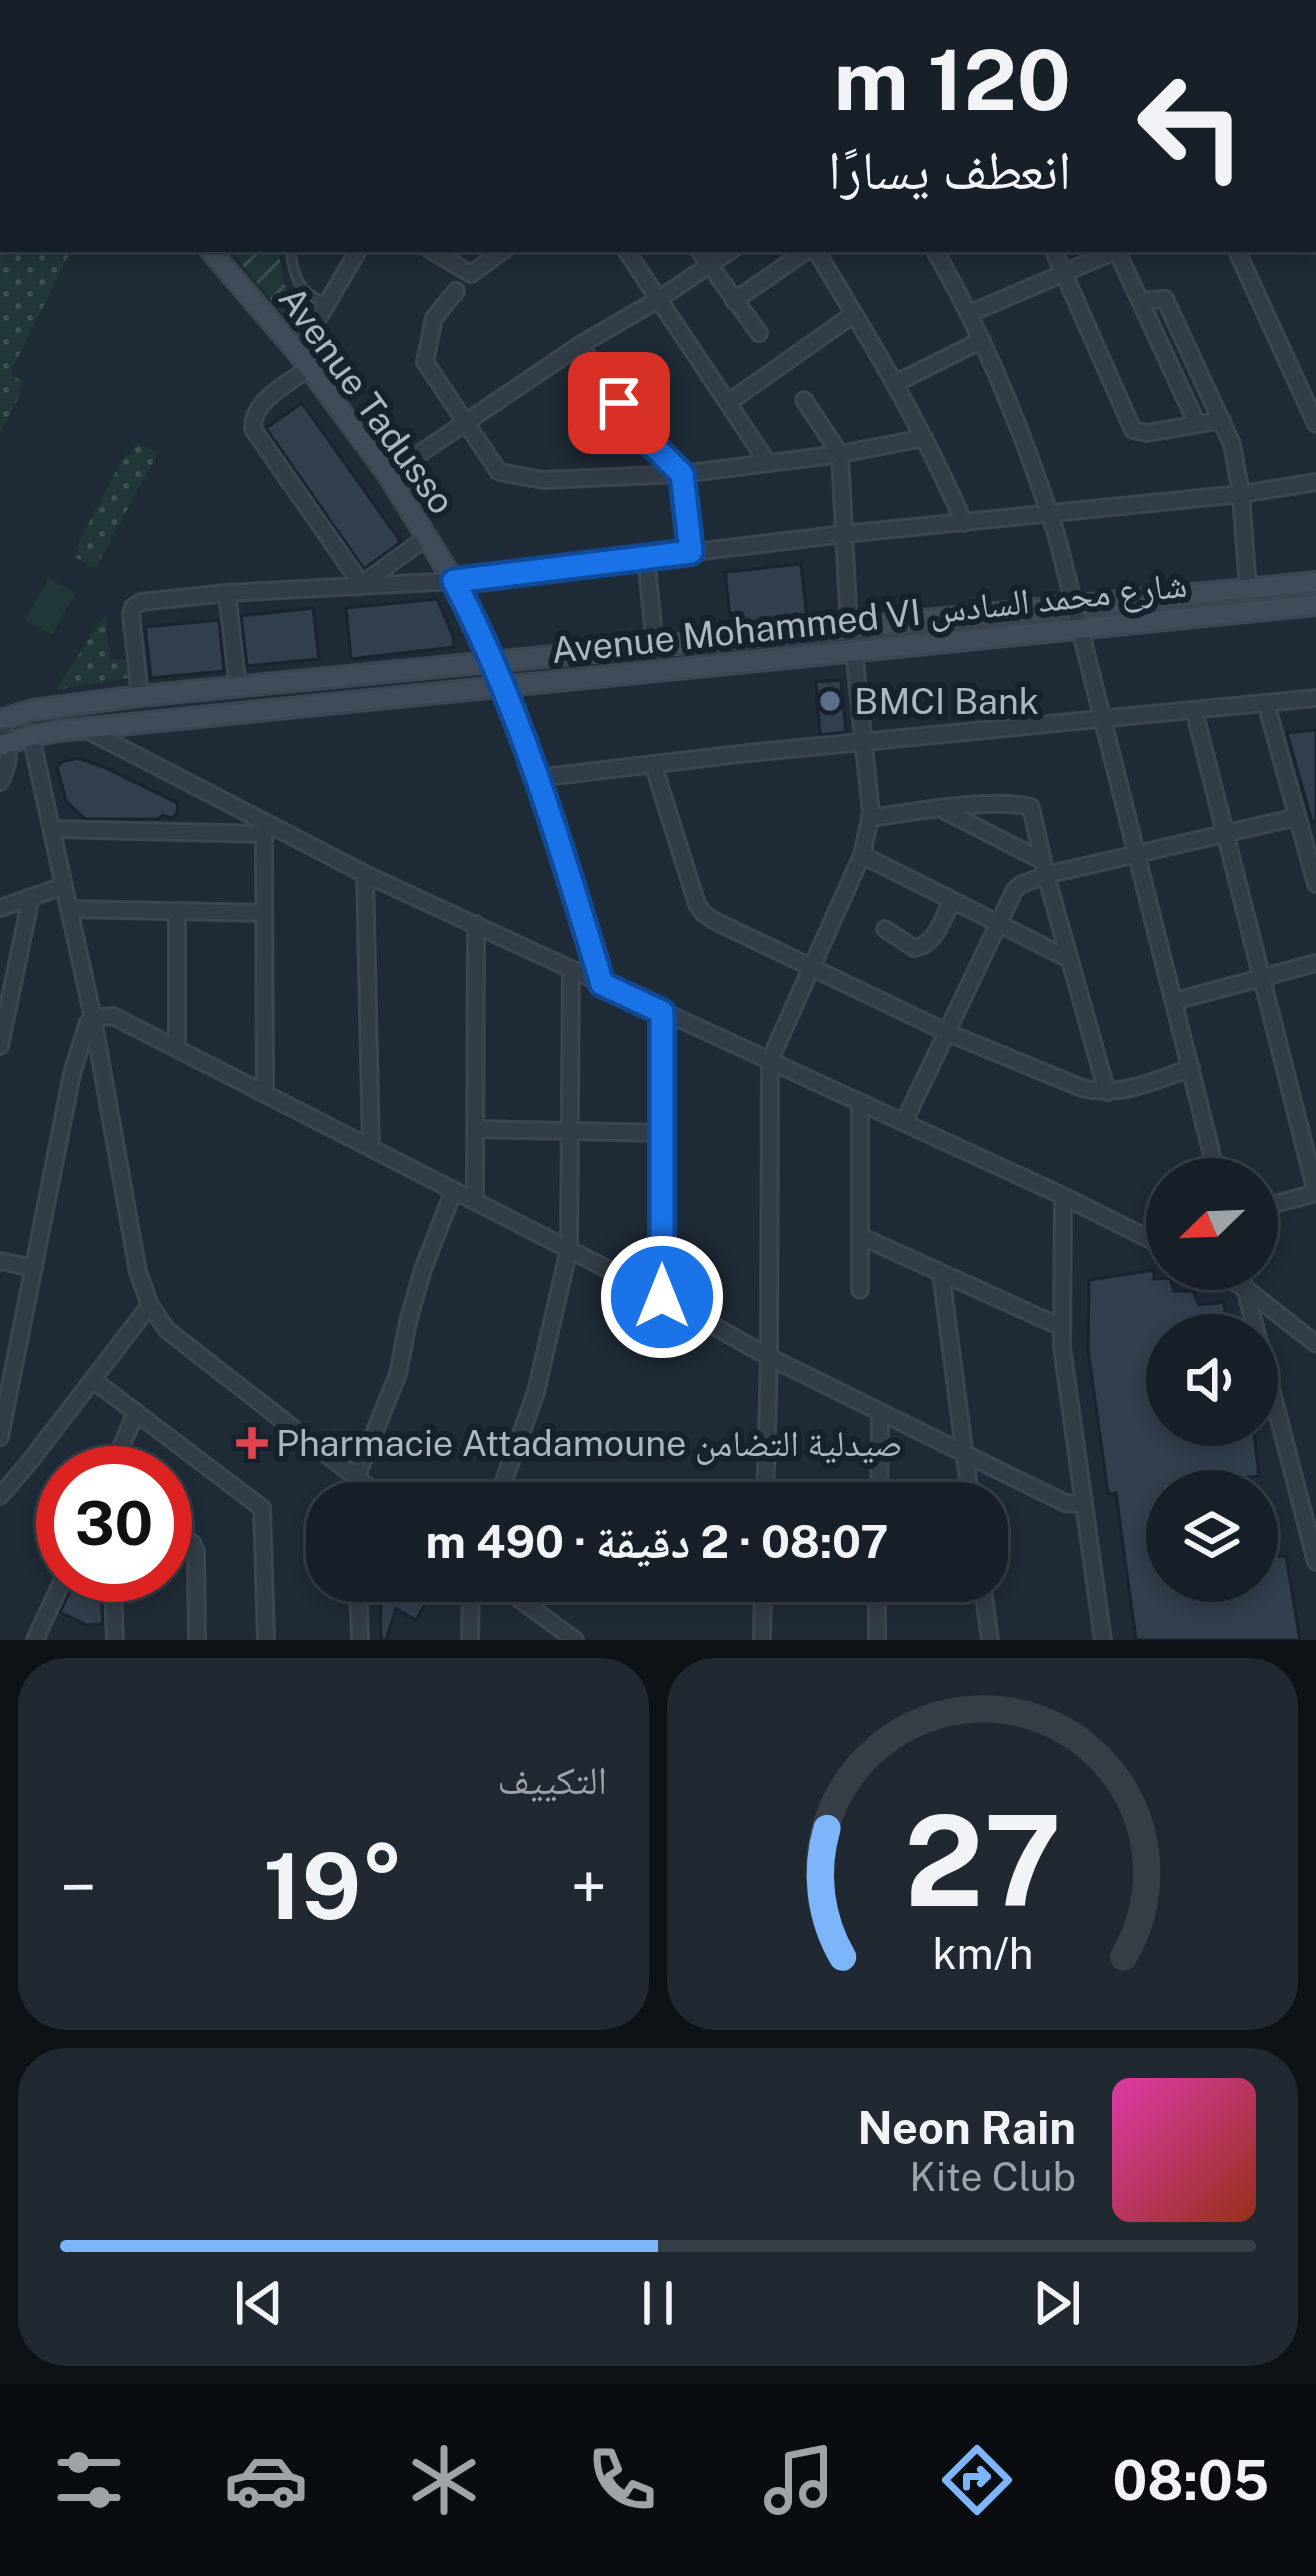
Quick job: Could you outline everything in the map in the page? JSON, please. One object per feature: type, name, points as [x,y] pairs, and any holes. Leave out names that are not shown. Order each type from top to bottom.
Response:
[{"type":"main road","name":"Avenue Tadusso","points":[[212,252],[304,361],[388,475],[454,581],[503,687]]},
{"type":"main road","name":"Avenue Mohammed VI شارع محمد السادس","points":[[0,722],[33,710],[140,696],[1316,582]]},
{"type":"main road","name":"Avenue Mohammed VI شارع محمد السادس","points":[[4,744],[85,729],[1316,604]]},
{"type":"street","points":[[357,252],[304,361],[256,409],[253,429],[355,575],[358,586]]},
{"type":"street","points":[[435,252],[471,274],[501,252]]},
{"type":"street","points":[[627,252],[768,463]]},
{"type":"street","points":[[700,252],[760,333]]},
{"type":"street","points":[[388,475],[580,345],[729,252]]},
{"type":"street","points":[[734,301],[808,252]]},
{"type":"street","points":[[814,252],[896,383],[964,523]]},
{"type":"street","points":[[936,252],[971,313],[1027,443],[1049,512],[1213,1158]]},
{"type":"street","points":[[1054,252],[1133,430],[1147,433],[1222,420]]},
{"type":"street","points":[[971,313],[1111,252]]},
{"type":"street","points":[[1117,252],[1197,424]]},
{"type":"street","points":[[1237,252],[1316,424]]},
{"type":"street","points":[[457,291],[434,317],[425,362],[499,472],[543,480],[682,474],[924,438]]},
{"type":"street","points":[[1141,301],[1166,299],[1232,444],[1248,589]]},
{"type":"street","points":[[729,402],[854,314]]},
{"type":"street","points":[[896,383],[982,340]]},
{"type":"street","points":[[580,345],[638,431],[682,474],[691,552]]},
{"type":"street","points":[[804,400],[840,454],[849,628]]},
{"type":"street","points":[[140,696],[131,614],[141,602],[454,581],[1316,482]]},
{"type":"street","points":[[358,586],[427,537]]},
{"type":"street","points":[[646,557],[655,647]]},
{"type":"street","points":[[227,593],[238,688]]},
{"type":"street","points":[[766,1482],[770,1060],[862,855],[871,818],[854,651]]},
{"type":"street","points":[[503,687],[570,876],[602,984]]},
{"type":"street","points":[[536,778],[1316,698]]},
{"type":"street","points":[[1266,703],[1316,884]]},
{"type":"street","points":[[1194,710],[1316,1193],[1278,1203]]},
{"type":"street","points":[[0,722],[9,760],[0,782]]},
{"type":"street","points":[[85,729],[268,831],[1146,1237]]},
{"type":"street","points":[[31,736],[93,1018],[138,1272],[151,1305],[181,1342],[361,1482]]},
{"type":"street","points":[[653,764],[692,892],[704,913],[946,1032],[1082,1088],[1122,1091],[1191,1068]]},
{"type":"street","points":[[871,818],[940,808],[1031,807],[1107,1092]]},
{"type":"street","points":[[940,808],[1044,868]]},
{"type":"street","points":[[904,1122],[1020,885],[1044,868],[1297,818]]},
{"type":"street","points":[[52,829],[268,831]]},
{"type":"street","points":[[265,1093],[263,913],[268,831]]},
{"type":"street","points":[[862,855],[1069,959]]},
{"type":"street","points":[[365,874],[371,1148]]},
{"type":"street","points":[[0,908],[64,886]]},
{"type":"street","points":[[0,1046],[32,897]]},
{"type":"street","points":[[885,929],[914,948],[925,947],[952,900]]},
{"type":"street","points":[[69,909],[263,913]]},
{"type":"street","points":[[177,911],[177,1048]]},
{"type":"street","points":[[476,925],[476,1201]]},
{"type":"street","points":[[1175,1001],[1316,963]]},
{"type":"street","points":[[504,1482],[536,1392],[569,1249],[571,969]]},
{"type":"street","points":[[662,1012],[662,1297]]},
{"type":"street","points":[[0,1437],[72,1074],[88,1022],[113,1016],[770,1357],[1065,1503],[1083,1504]]},
{"type":"street","points":[[860,1102],[860,1290]]},
{"type":"street","points":[[476,1129],[662,1133]]},
{"type":"street","points":[[356,1482],[398,1374],[423,1269],[454,1190]]},
{"type":"street","points":[[1064,1196],[1060,1327],[1103,1640]]},
{"type":"street","points":[[860,1236],[1060,1327]]},
{"type":"street","points":[[0,1262],[34,1268]]},
{"type":"street","points":[[941,1273],[968,1482]]},
{"type":"street","points":[[1245,1290],[1316,1562]]},
{"type":"street","points":[[1247,1290],[1316,1344]]},
{"type":"street","points":[[0,1496],[151,1305]]},
{"type":"street","points":[[93,1380],[262,1508],[266,1640]]},
{"type":"street","points":[[122,1446],[136,1412]]},
{"type":"street","points":[[879,1482],[880,1412]]},
{"type":"street","points":[[1299,1494],[1316,1490]]},
{"type":"street","points":[[192,1543],[197,1640]]},
{"type":"street","points":[[35,1640],[53,1602]]},
{"type":"street","points":[[114,1602],[115,1640]]},
{"type":"street","points":[[359,1602],[360,1640]]},
{"type":"street","points":[[470,1640],[471,1602]]},
{"type":"street","points":[[521,1602],[575,1640]]},
{"type":"street","points":[[762,1640],[763,1602]]},
{"type":"street","points":[[877,1640],[878,1602]]},
{"type":"street","points":[[985,1602],[990,1640]]},
{"type":"lane","points":[[291,252],[301,290],[328,304]]},
{"type":"green space","points":[[0,252],[70,252],[10,373],[23,382],[0,433]]},
{"type":"green space","points":[[231,252],[279,252],[284,284],[306,305],[295,323]]},
{"type":"green space","points":[[137,443],[158,453],[95,569],[75,557],[77,545],[126,453],[130,455]]},
{"type":"green space","points":[[48,578],[76,593],[52,635],[25,620]]},
{"type":"green space","points":[[105,614],[110,660],[125,659],[128,678],[56,690]]},
{"type":"building","points":[[302,403],[401,542],[364,569],[266,428]]},
{"type":"building","points":[[801,564],[807,618],[731,625],[725,572]]},
{"type":"building","points":[[437,599],[454,647],[351,659],[346,608]]},
{"type":"building","points":[[313,608],[319,659],[247,666],[241,616]]},
{"type":"building","points":[[219,620],[224,671],[151,678],[145,627]]},
{"type":"building","points":[[841,680],[846,732],[820,735],[816,682]]},
{"type":"building","points":[[1316,730],[1316,821],[1312,822],[1287,733]]},
{"type":"building","points":[[78,758],[177,803],[175,816],[85,819],[66,801],[57,767]]},
{"type":"building","points":[[1146,1271],[1146,1290],[1193,1291],[1199,1305],[1224,1302],[1225,1314],[1146,1314],[1146,1446],[1255,1446],[1258,1470],[1146,1470],[1146,1602],[1278,1602],[1278,1557],[1286,1556],[1300,1640],[1136,1640],[1116,1493],[1108,1494],[1088,1349],[1089,1280]]},
{"type":"building","points":[[65,1602],[102,1602],[103,1624],[87,1625],[60,1612]]},
{"type":"building","points":[[380,1602],[426,1602],[416,1620],[396,1609],[386,1640],[381,1640]]},
{"type":"place","name":"BMCI Bank","points":[[830,701]]},
{"type":"place","name":"Pharmacie Attadamoune صيدلية التضامن","points":[[252,1443]]},
{"type":"route","points":[[619,403],[638,431],[682,474],[691,552],[454,581],[494,662],[570,876],[602,984],[662,1012],[662,1297]]}]
